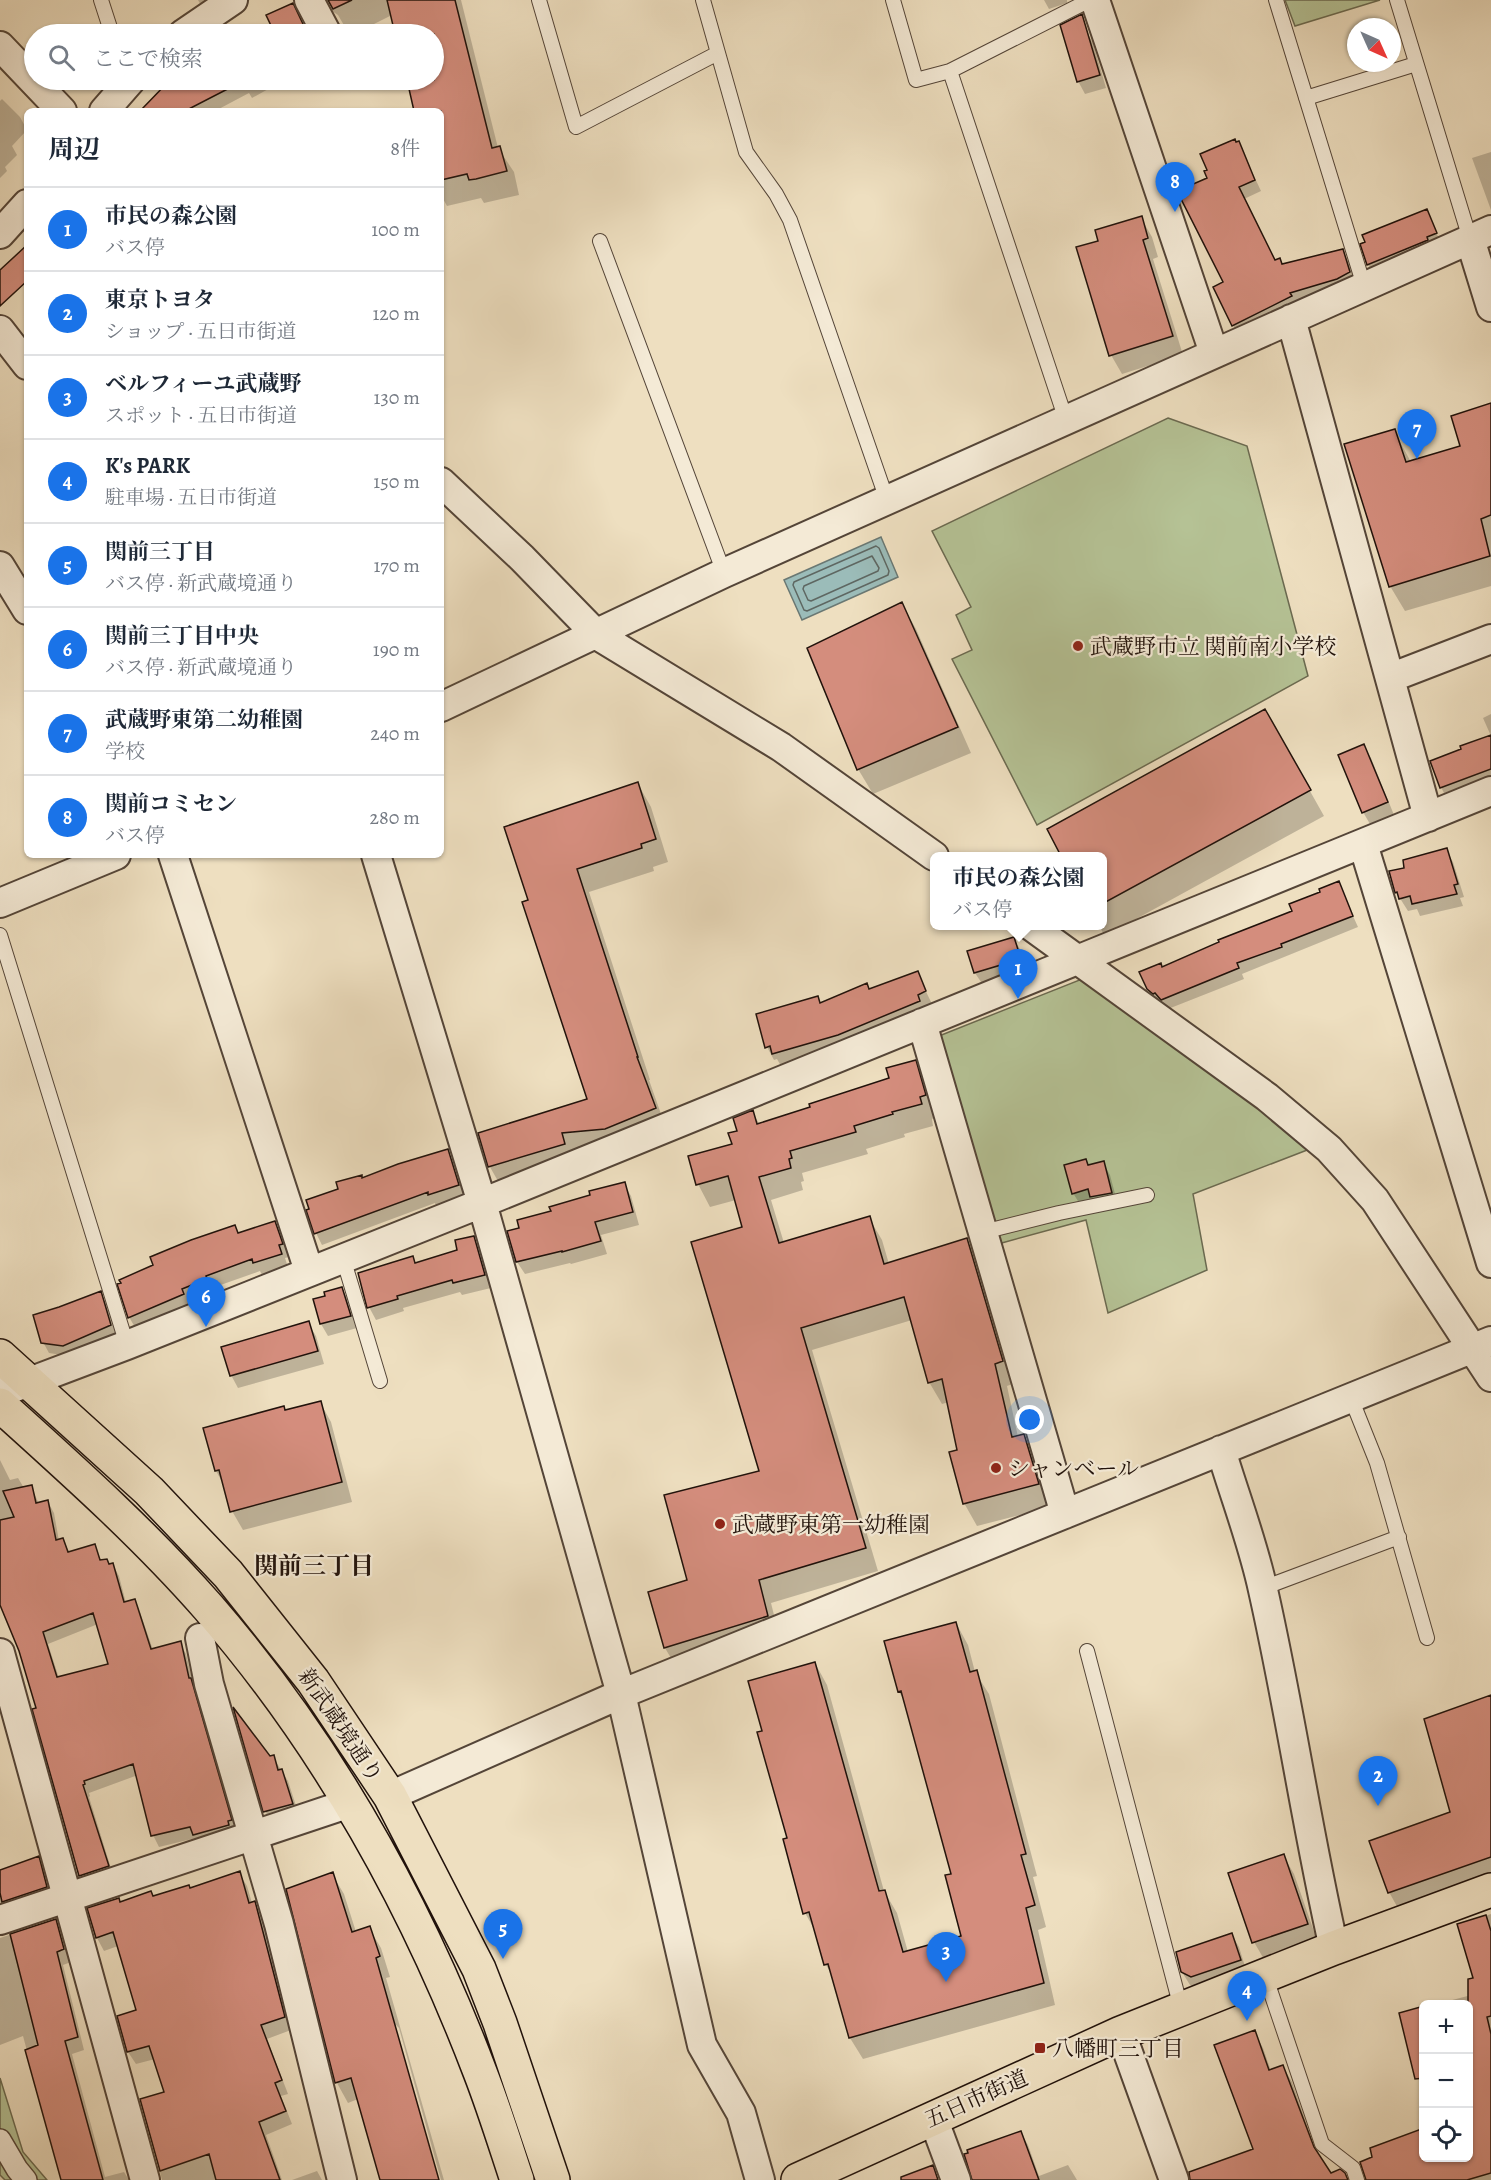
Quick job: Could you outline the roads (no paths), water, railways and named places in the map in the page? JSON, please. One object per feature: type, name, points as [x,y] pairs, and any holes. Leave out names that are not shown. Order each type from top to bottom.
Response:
[{"type":"main road","name":"新武蔵境通り","points":[[0,1356],[14,1387],[149,1491],[228,1574],[313,1681],[390,1796],[423,1856],[479,1969],[500,2023],[553,2180]]},
{"type":"main road","name":"新武蔵境通り","points":[[0,1405],[114,1508],[208,1608],[269,1684],[350,1803],[386,1865],[434,1962],[480,2072],[517,2180]]},
{"type":"main road","name":"五日市街道","points":[[798,2180],[1121,2033],[1334,1948],[1491,1890]]},
{"type":"street","points":[[198,24],[233,0]]},
{"type":"street","points":[[309,0],[322,24]]},
{"type":"street","points":[[1095,0],[1214,353]]},
{"type":"street","points":[[0,46],[24,71]]},
{"type":"street","points":[[42,90],[59,108]]},
{"type":"street","points":[[106,108],[121,90]]},
{"type":"street","points":[[0,234],[24,207]]},
{"type":"street","points":[[444,706],[724,573],[1481,235],[1491,307]]},
{"type":"street","points":[[1291,320],[1428,817]]},
{"type":"street","points":[[0,330],[24,361]]},
{"type":"street","points":[[444,485],[522,558],[597,635],[781,747],[930,853]]},
{"type":"street","points":[[0,566],[24,605]]},
{"type":"street","points":[[1390,678],[1491,639]]},
{"type":"street","points":[[14,1387],[127,1345],[482,1203],[1491,791]]},
{"type":"street","points":[[1363,844],[1491,1263]]},
{"type":"street","points":[[0,903],[109,858]]},
{"type":"street","points":[[173,858],[309,1271]]},
{"type":"street","points":[[377,858],[482,1203],[621,1694],[702,2045],[741,2113],[760,2180]]},
{"type":"street","points":[[1037,930],[1266,1097],[1329,1149],[1375,1200],[1482,1344],[1491,1377]]},
{"type":"street","points":[[922,1023],[1065,1514]]},
{"type":"street","points":[[390,1796],[621,1694],[1482,1344]]},
{"type":"street","points":[[1221,1450],[1263,1588],[1294,1739],[1316,1873],[1334,1948]]},
{"type":"street","points":[[200,1638],[209,1684],[279,1924],[342,2180]]},
{"type":"street","points":[[0,1653],[145,2180]]},
{"type":"street","points":[[0,1920],[350,1803]]},
{"type":"street","points":[[1121,2033],[1174,2180]]},
{"type":"street","points":[[933,2118],[956,2180]]},
{"type":"street","points":[[0,2140],[26,2180]]},
{"type":"lane","points":[[101,0],[109,24]]},
{"type":"lane","points":[[539,0],[576,127],[718,53]]},
{"type":"lane","points":[[703,0],[746,152],[777,194],[790,220],[886,500]]},
{"type":"lane","points":[[894,0],[916,80],[950,72],[1090,0]]},
{"type":"lane","points":[[1276,0],[1364,286]]},
{"type":"lane","points":[[1397,0],[1416,64],[1481,235]]},
{"type":"lane","points":[[1306,98],[1416,64]]},
{"type":"lane","points":[[950,72],[1066,420]]},
{"type":"lane","points":[[600,241],[724,573]]},
{"type":"lane","points":[[0,935],[127,1345]]},
{"type":"lane","points":[[982,1232],[1059,1213],[1147,1196]]},
{"type":"lane","points":[[343,1258],[380,1381]]},
{"type":"lane","points":[[1351,1398],[1377,1463],[1427,1638]]},
{"type":"lane","points":[[1263,1588],[1399,1537]]},
{"type":"lane","points":[[1087,1651],[1181,2008]]},
{"type":"lane","points":[[1265,1975],[1322,2144],[1353,2168],[1357,2180]]},
{"type":"water","points":[[881,537],[898,577],[802,620],[784,580]]},
{"type":"place","name":"関前コミセン","points":[[1175,212]]},
{"type":"place","name":"武蔵野東第二幼稚園","points":[[1417,459]]},
{"type":"place","name":"武蔵野市立 関前南小学校","points":[[1078,646]]},
{"type":"place","name":"市民の森公園","points":[[1018,999]]},
{"type":"place","name":"関前三丁目中央","points":[[206,1327]]},
{"type":"place","name":"シャンベール","points":[[996,1468]]},
{"type":"place","name":"武蔵野東第一幼稚園","points":[[720,1524]]},
{"type":"place","name":"東京トヨタ","points":[[1378,1806]]},
{"type":"place","name":"関前三丁目","points":[[503,1959]]},
{"type":"place","name":"ベルフィーユ武蔵野","points":[[946,1982]]},
{"type":"place","name":"K's PARK","points":[[1247,2021]]},
{"type":"place","name":"八幡町三丁目","points":[[1040,2048]]},
{"type":"district","name":"関前三丁目","points":[[314,1566]]}]
